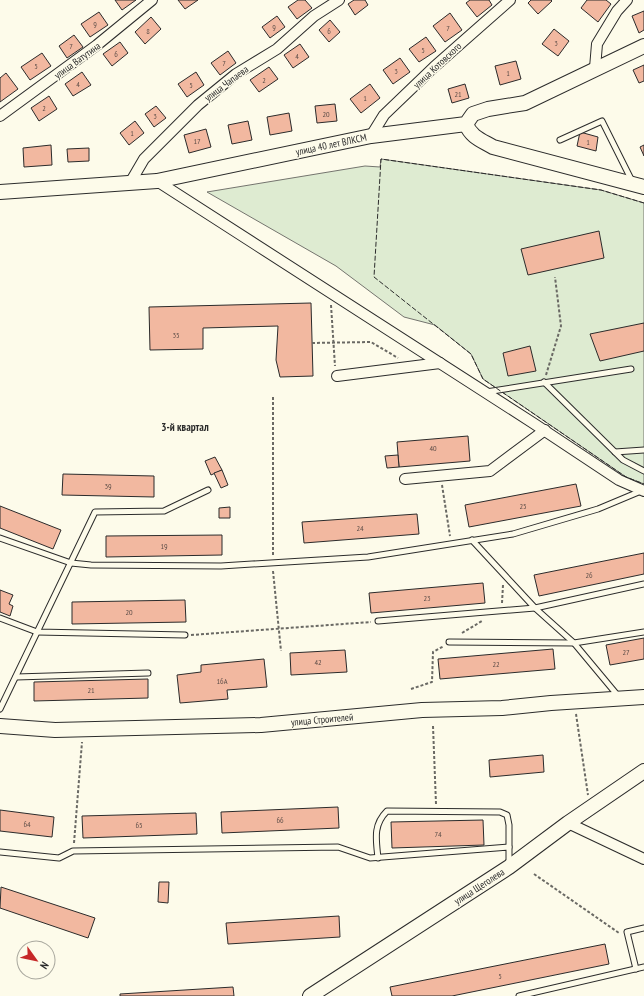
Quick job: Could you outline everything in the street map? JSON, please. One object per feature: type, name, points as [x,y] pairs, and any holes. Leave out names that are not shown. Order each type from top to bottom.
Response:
[{"type":"street","name":"улица Ватутина","points":[[0,116],[98,45],[152,0]]},
{"type":"street","name":"улица Чапаева","points":[[130,183],[144,159],[198,105],[236,74],[277,49],[314,16],[339,0]]},
{"type":"street","name":"улица Котовского","points":[[371,136],[384,115],[434,67],[510,0]]},
{"type":"street","points":[[595,68],[597,44],[617,10],[626,0]]},
{"type":"street","points":[[638,186],[493,146],[475,137],[469,131],[466,124],[473,114],[488,109],[525,103],[595,68],[644,46]]},
{"type":"street","name":"улица 40 лет ВЛКСМ","points":[[0,192],[157,181],[371,136],[466,124]]},
{"type":"street","points":[[157,181],[440,362],[619,480],[643,491]]},
{"type":"street","points":[[336,376],[440,362]]},
{"type":"street","points":[[405,479],[490,471],[545,430]]},
{"type":"street","name":"улица Строителей","points":[[0,726],[55,730],[83,728],[261,725],[414,711],[502,708],[644,697]]},
{"type":"street","name":"улица Щеголева","points":[[310,996],[509,867],[589,808],[644,771]]},
{"type":"street","points":[[568,823],[644,859]]},
{"type":"lane","points":[[560,140],[602,121],[638,186]]},
{"type":"lane","points":[[486,392],[631,368]]},
{"type":"lane","points":[[544,382],[623,460],[644,471]]},
{"type":"lane","points":[[615,452],[644,450]]},
{"type":"lane","points":[[0,709],[96,512],[164,510],[208,490]]},
{"type":"lane","points":[[0,538],[71,563],[91,565],[221,566],[368,557],[513,534],[591,511],[643,491]]},
{"type":"lane","points":[[472,540],[535,608],[574,643],[620,698]]},
{"type":"lane","points":[[378,621],[535,608],[644,584]]},
{"type":"lane","points":[[0,618],[37,632],[185,635]]},
{"type":"lane","points":[[449,642],[574,643],[644,632]]},
{"type":"lane","points":[[16,677],[148,672]]},
{"type":"lane","points":[[378,858],[375,832],[380,818],[387,811],[500,812],[507,815],[509,825],[509,867]]},
{"type":"lane","points":[[0,852],[59,858],[73,851],[338,847],[370,858],[378,858],[509,847]]},
{"type":"lane","points":[[636,969],[627,932],[644,928]]},
{"type":"lane","points":[[519,996],[644,967]]},
{"type":"path","points":[[544,382],[561,326],[555,277]]},
{"type":"path","points":[[330,292],[336,376]]},
{"type":"path","points":[[312,343],[371,342],[411,366]]},
{"type":"path","points":[[273,396],[273,563],[281,651]]},
{"type":"path","points":[[440,476],[451,544]]},
{"type":"path","points":[[185,635],[378,621]]},
{"type":"path","points":[[574,702],[589,808]]},
{"type":"path","points":[[433,726],[437,811]]},
{"type":"path","points":[[73,851],[83,728]]},
{"type":"path","points":[[534,874],[619,933]]},
{"type":"green space","points":[[381,159],[601,190],[644,203],[644,484],[626,477],[483,379],[471,354],[435,325],[404,317],[336,266],[207,192],[365,166],[380,167]]},
{"type":"building","points":[[115,0],[136,0],[122,10]]},
{"type":"building","points":[[178,0],[198,0],[185,9]]},
{"type":"building","points":[[298,0],[305,0],[312,8],[297,19],[288,7]]},
{"type":"building","points":[[354,0],[365,0],[368,5],[355,15],[348,4]]},
{"type":"building","points":[[470,0],[489,0],[492,5],[477,17],[466,3]]},
{"type":"building","points":[[531,0],[552,1],[538,14],[528,3]]},
{"type":"building","points":[[587,0],[606,0],[611,4],[598,22],[581,8]]},
{"type":"building","points":[[644,11],[644,30],[639,33],[632,16]]},
{"type":"building","points":[[99,12],[108,25],[90,37],[81,24]]},
{"type":"building","points":[[450,13],[462,30],[445,42],[433,26]]},
{"type":"building","points":[[277,16],[285,27],[270,38],[262,27]]},
{"type":"building","points":[[151,17],[161,29],[145,44],[135,32]]},
{"type":"building","points":[[330,20],[340,32],[329,42],[319,30]]},
{"type":"building","points":[[554,29],[569,41],[558,56],[542,44]]},
{"type":"building","points":[[74,35],[83,47],[67,58],[59,46]]},
{"type":"building","points":[[426,37],[436,51],[419,62],[409,49]]},
{"type":"building","points":[[120,42],[128,53],[112,66],[103,54]]},
{"type":"building","points":[[300,44],[309,57],[293,68],[284,55]]},
{"type":"building","points":[[228,51],[236,63],[220,75],[211,63]]},
{"type":"building","points":[[42,53],[51,66],[30,80],[21,67]]},
{"type":"building","points":[[400,58],[410,72],[393,84],[383,70]]},
{"type":"building","points":[[516,61],[521,79],[500,85],[495,66]]},
{"type":"building","points":[[644,65],[644,81],[639,83],[633,70]]},
{"type":"building","points":[[269,67],[278,79],[259,92],[250,80]]},
{"type":"building","points":[[82,72],[91,85],[73,96],[65,84]]},
{"type":"building","points":[[196,72],[204,85],[187,97],[178,84]]},
{"type":"building","points":[[6,73],[18,89],[0,102],[0,78]]},
{"type":"building","points":[[370,84],[380,98],[361,113],[350,99]]},
{"type":"building","points":[[465,84],[469,98],[452,103],[448,89]]},
{"type":"building","points":[[49,96],[57,109],[39,121],[31,108]]},
{"type":"building","points":[[335,104],[337,121],[317,123],[315,106]]},
{"type":"building","points":[[156,106],[166,118],[154,127],[145,114]]},
{"type":"building","points":[[289,113],[292,131],[270,135],[267,117]]},
{"type":"building","points":[[135,121],[144,133],[129,145],[120,133]]},
{"type":"building","points":[[248,121],[252,140],[232,144],[228,125]]},
{"type":"building","points":[[206,129],[211,147],[189,153],[184,135]]},
{"type":"building","points":[[580,132],[598,137],[596,151],[577,146]]},
{"type":"building","points":[[51,145],[52,165],[24,167],[23,148]]},
{"type":"building","points":[[644,145],[644,156],[640,147]]},
{"type":"building","points":[[89,148],[89,161],[68,162],[67,149]]},
{"type":"building","points":[[599,231],[604,258],[528,275],[521,249]]},
{"type":"building","points":[[311,303],[313,376],[280,377],[276,360],[278,326],[203,328],[203,349],[150,350],[149,307]]},
{"type":"building","points":[[644,323],[644,351],[600,361],[590,334]]},
{"type":"building","points":[[530,346],[536,371],[508,376],[503,353]]},
{"type":"building","points":[[468,436],[470,461],[399,467],[397,442]]},
{"type":"building","points":[[398,455],[399,467],[387,468],[385,456]]},
{"type":"building","points":[[215,457],[222,470],[211,475],[205,461]]},
{"type":"building","points":[[222,470],[228,485],[221,488],[214,473]]},
{"type":"building","points":[[63,474],[154,476],[154,497],[62,495]]},
{"type":"building","points":[[576,484],[581,506],[469,527],[465,505]]},
{"type":"building","points":[[0,506],[61,530],[53,549],[0,528]]},
{"type":"building","points":[[230,507],[230,518],[219,518],[219,508]]},
{"type":"building","points":[[417,514],[419,534],[304,543],[302,522]]},
{"type":"building","points":[[222,535],[222,555],[106,557],[106,536]]},
{"type":"building","points":[[644,553],[644,574],[539,596],[534,575]]},
{"type":"building","points":[[483,583],[485,603],[371,613],[369,593]]},
{"type":"building","points":[[0,590],[13,595],[9,604],[13,606],[10,616],[0,612]]},
{"type":"building","points":[[185,600],[186,622],[72,624],[72,602]]},
{"type":"building","points":[[644,638],[644,659],[610,665],[606,645]]},
{"type":"building","points":[[553,649],[555,669],[440,679],[438,659]]},
{"type":"building","points":[[345,650],[347,672],[291,675],[290,653]]},
{"type":"building","points":[[264,659],[267,687],[227,690],[228,699],[180,703],[177,675],[201,672],[201,665]]},
{"type":"building","points":[[148,679],[148,698],[34,701],[34,682]]},
{"type":"building","points":[[543,755],[544,772],[490,777],[489,760]]},
{"type":"building","points":[[338,807],[339,828],[222,833],[221,812]]},
{"type":"building","points":[[0,810],[54,817],[52,837],[0,831]]},
{"type":"building","points":[[196,813],[197,834],[83,838],[82,816]]},
{"type":"building","points":[[483,820],[484,845],[392,848],[391,822]]},
{"type":"building","points":[[159,882],[169,882],[168,903],[158,902]]},
{"type":"building","points":[[1,887],[95,918],[88,938],[0,908]]},
{"type":"building","points":[[339,916],[340,937],[228,944],[226,923]]},
{"type":"building","points":[[605,944],[609,964],[452,996],[392,996],[390,987]]},
{"type":"building","points":[[233,987],[234,996],[120,996],[120,994]]},
{"type":"fence","points":[[644,203],[601,190],[381,159],[374,277],[471,354],[483,379],[626,477],[644,484]]},
{"type":"district","name":"3-й квартал","points":[[185,427]]}]
